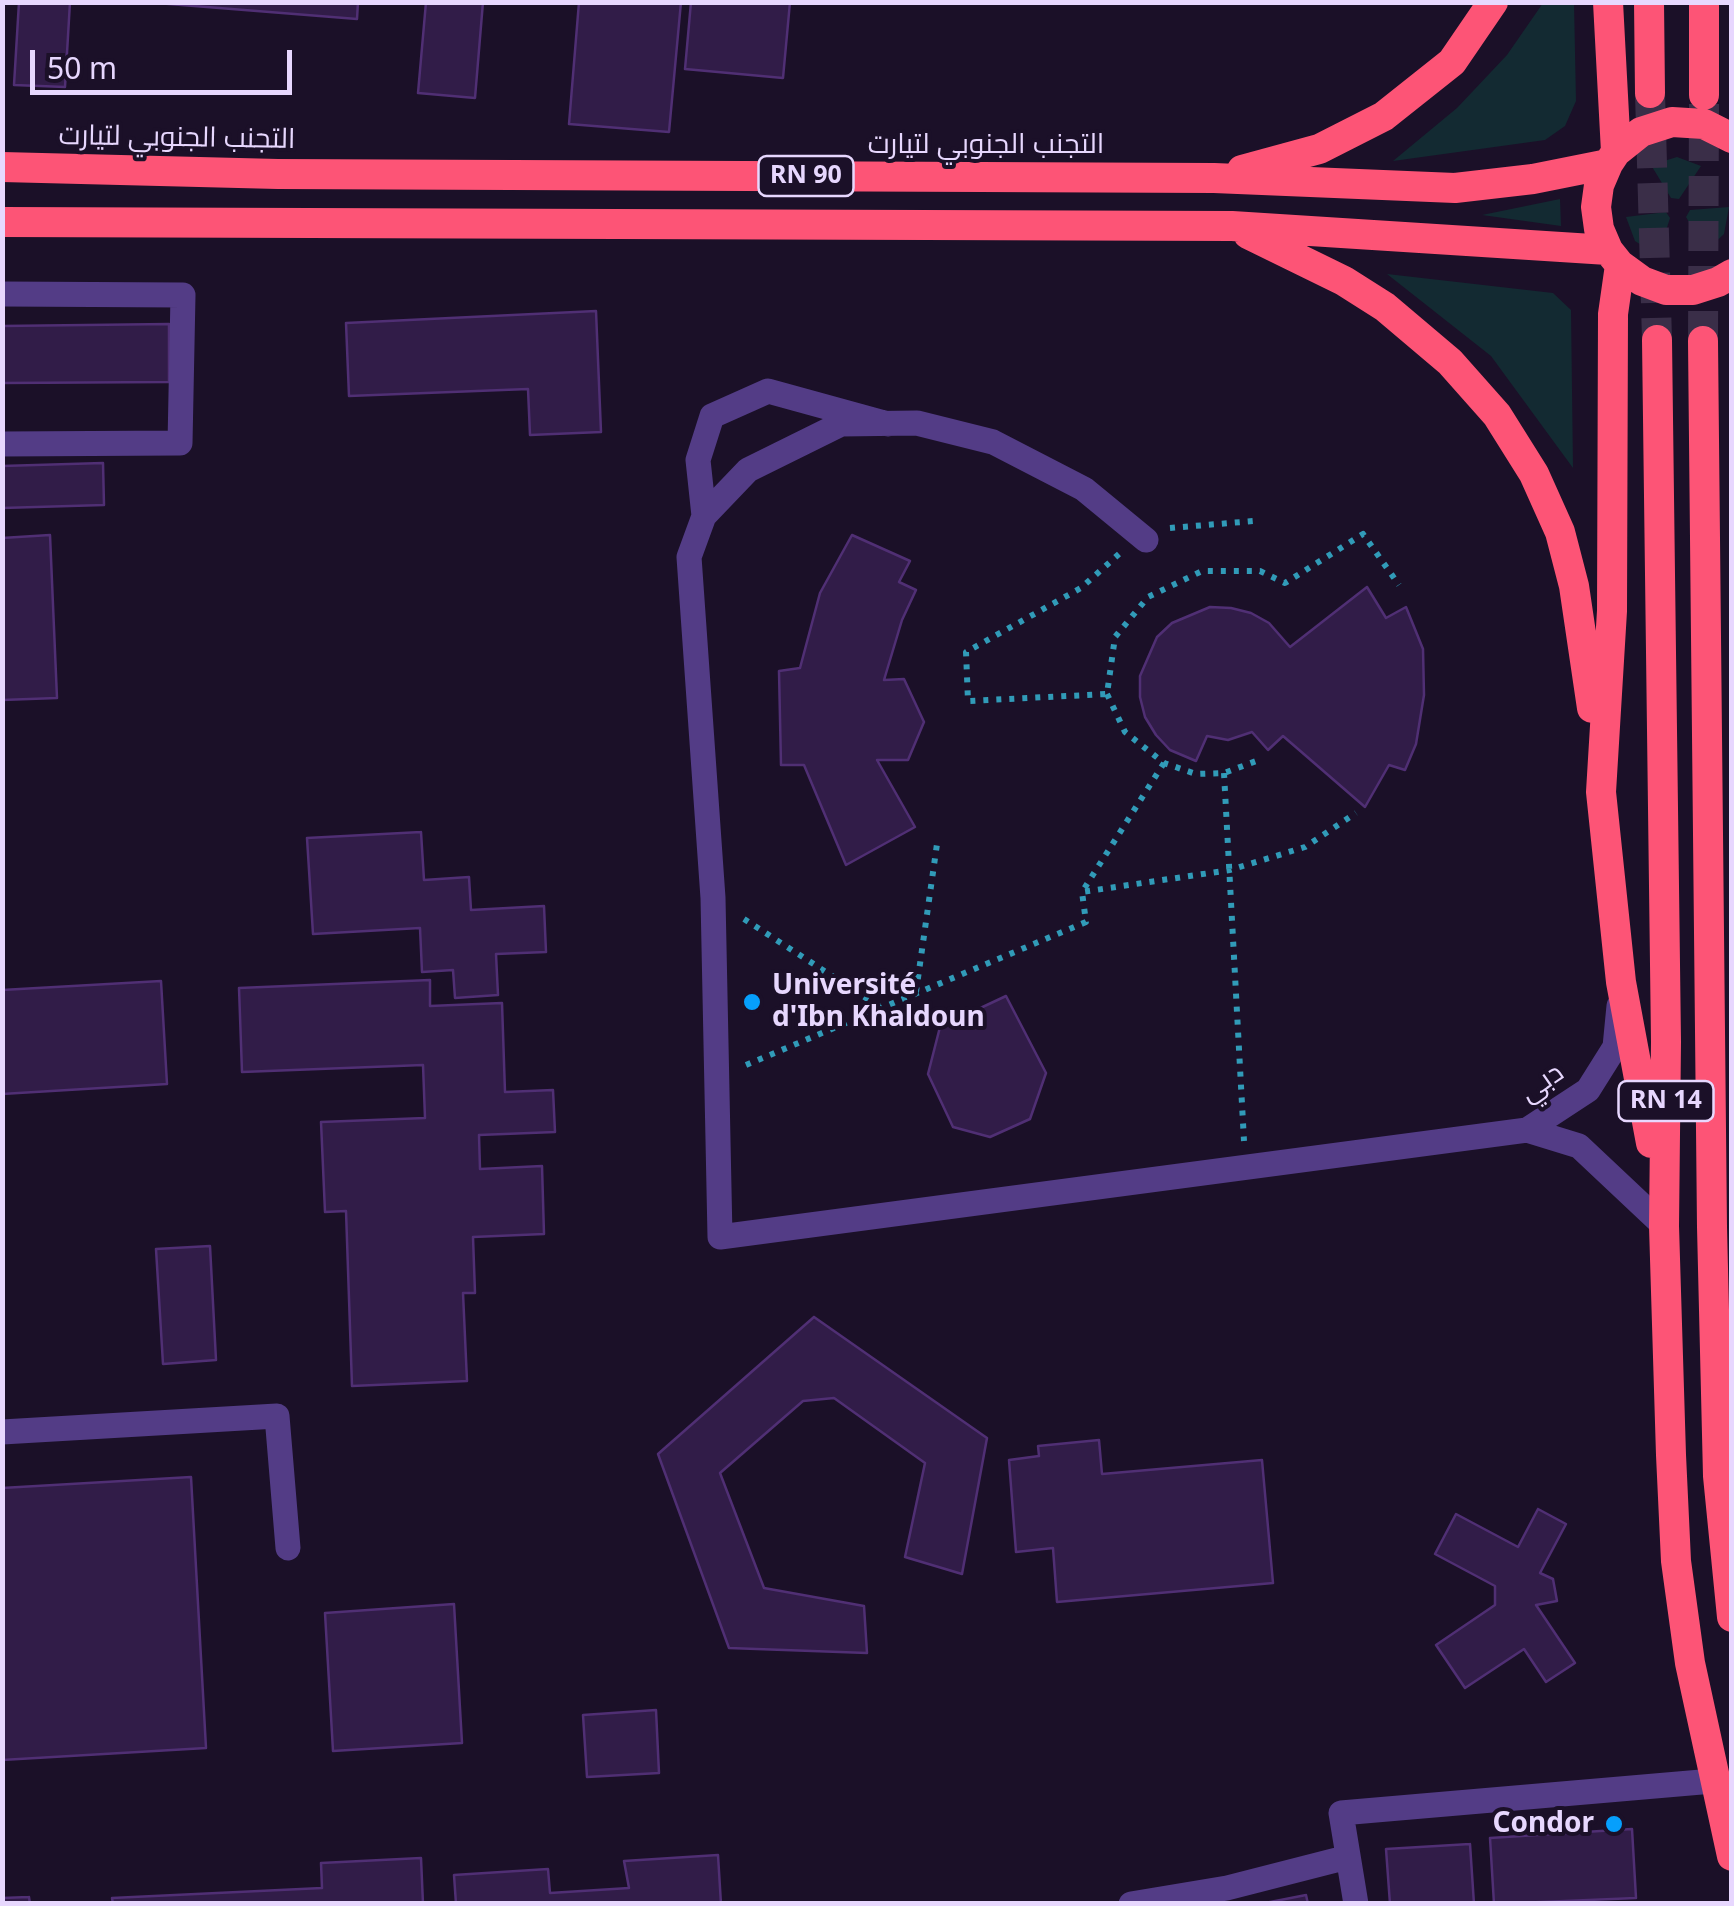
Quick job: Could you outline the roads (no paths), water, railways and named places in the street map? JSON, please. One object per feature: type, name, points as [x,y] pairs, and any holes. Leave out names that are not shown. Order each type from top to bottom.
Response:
[{"type":"highway","points":[[1214,178],[1319,149],[1384,116],[1452,62],[1493,2]]},
{"type":"highway","points":[[1608,2],[1612,158],[1599,185],[1596,207],[1600,230],[1614,258],[1642,281],[1666,290],[1693,290],[1732,274]]},
{"type":"highway","points":[[1649,2],[1650,92]]},
{"type":"highway","points":[[1704,2],[1704,95]]},
{"type":"highway","name":"التجنب الجنوبي لتيارت","points":[[2,167],[278,174],[1214,178],[1455,188],[1532,179],[1612,158],[1642,132],[1672,122],[1704,124],[1732,138]]},
{"type":"highway","name":"RN 90","points":[[2,222],[1232,226],[1614,258]]},
{"type":"highway","points":[[1232,226],[1344,281],[1385,308],[1450,362],[1497,416],[1534,474],[1560,532],[1574,586],[1621,982],[1664,1226]]},
{"type":"highway","points":[[1601,792],[1612,611],[1614,258]]},
{"type":"highway","name":"RN 14","points":[[1657,340],[1666,1042],[1664,1226],[1676,1561],[1690,1663],[1732,1856]]},
{"type":"highway","name":"RN 14","points":[[1704,340],[1712,1227],[1718,1476],[1732,1616]]},
{"type":"highway","points":[[1712,1227],[1732,1151]]},
{"type":"street","points":[[2,294],[182,294],[180,443],[2,444]]},
{"type":"street","points":[[704,516],[698,460],[712,416],[768,391],[888,424]]},
{"type":"street","points":[[1146,540],[1084,489],[993,442],[917,423],[840,424],[748,470],[704,516],[689,557],[712,898],[720,1237],[1527,1130]]},
{"type":"street","name":"دبي","points":[[1527,1130],[1588,1090],[1615,1047],[1621,982]]},
{"type":"street","name":"دبي","points":[[1527,1130],[1580,1146],[1664,1226]]},
{"type":"street","points":[[2,1432],[277,1416],[288,1548]]},
{"type":"street","points":[[1356,1904],[1341,1812],[1713,1780]]},
{"type":"street","points":[[1131,1904],[1227,1888],[1348,1857]]},
{"type":"tunnel","points":[[1650,93],[1657,340]]},
{"type":"tunnel","points":[[1703,341],[1704,104]]},
{"type":"place","name":"Université d'Ibn Khaldoun","points":[[752,1002]]},
{"type":"place","name":"Condor","points":[[1614,1824]]}]
